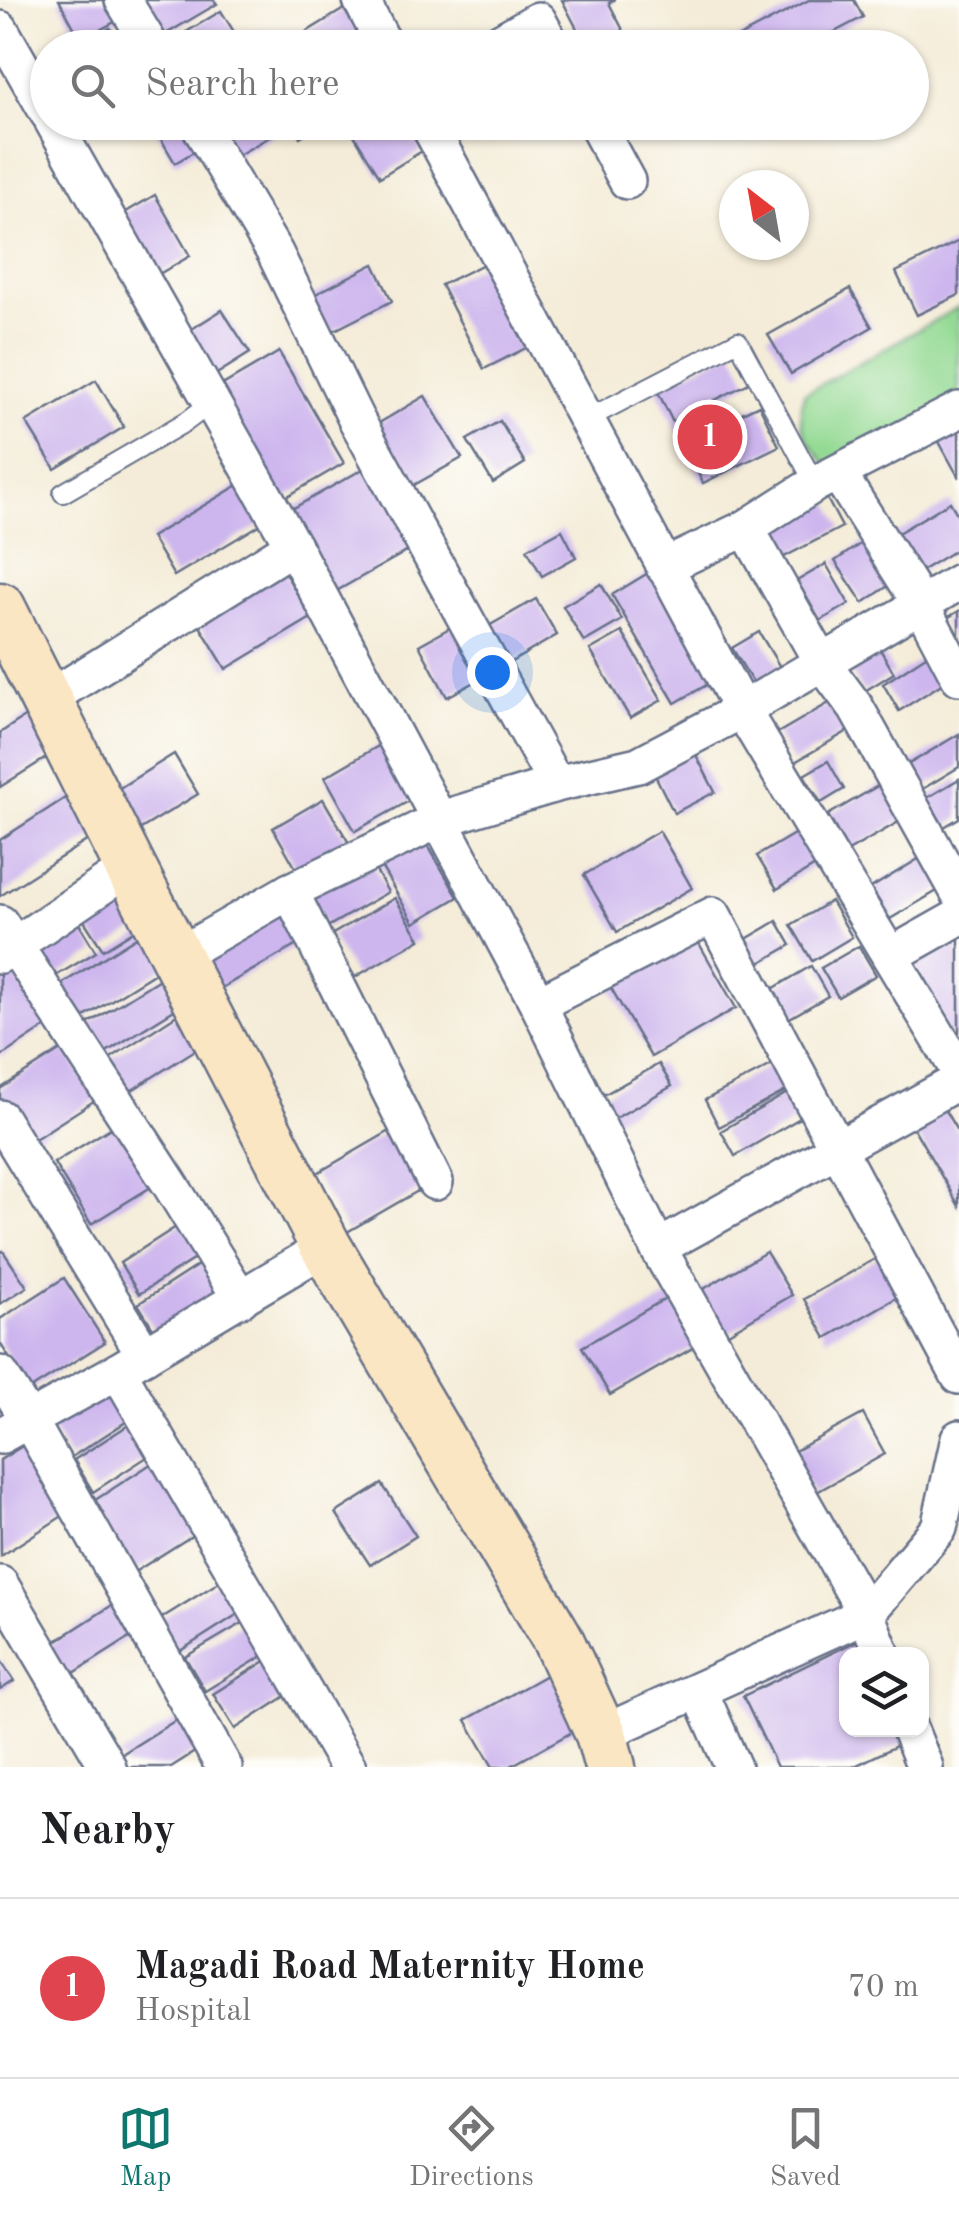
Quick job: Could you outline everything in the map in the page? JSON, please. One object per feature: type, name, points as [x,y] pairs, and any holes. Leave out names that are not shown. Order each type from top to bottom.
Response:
[{"type":"street","points":[[123,0],[141,30]]},
{"type":"street","points":[[361,0],[377,30]]},
{"type":"street","points":[[521,30],[538,20],[543,30]]},
{"type":"street","points":[[0,29],[30,82]]},
{"type":"street","points":[[63,140],[293,546],[441,819],[538,1004],[658,1248],[866,1614],[879,1647]]},
{"type":"street","points":[[208,140],[276,253],[356,417],[556,784]]},
{"type":"street","points":[[436,140],[742,710],[959,1071]]},
{"type":"street","points":[[605,140],[627,181]]},
{"type":"street","points":[[664,566],[746,528],[827,478],[959,410]]},
{"type":"street","points":[[827,478],[920,604],[959,677]]},
{"type":"street","points":[[746,528],[821,662],[856,708],[959,892]]},
{"type":"street","points":[[46,700],[293,546]]},
{"type":"street","points":[[178,956],[290,891],[441,819],[556,784],[638,765],[742,710],[959,582]]},
{"type":"street","points":[[0,608],[326,1247],[557,1638],[606,1751],[699,1690],[866,1614],[949,1528],[959,1438]]},
{"type":"street","points":[[130,867],[5,941],[170,1184],[241,1300]]},
{"type":"street","points":[[290,891],[436,1182]]},
{"type":"street","points":[[538,1004],[712,915],[959,1376]]},
{"type":"street","points":[[890,956],[959,916]]},
{"type":"street","points":[[658,1248],[959,1082]]},
{"type":"street","points":[[0,1118],[340,1764]]},
{"type":"street","points":[[14,1428],[241,1300],[326,1247]]},
{"type":"street","points":[[0,1374],[14,1428],[224,1767]]},
{"type":"street","points":[[0,1584],[108,1767]]},
{"type":"street","points":[[699,1690],[733,1767]]},
{"type":"street","points":[[913,1737],[925,1767]]},
{"type":"lane","points":[[585,420],[738,341],[827,478]]},
{"type":"lane","points":[[64,493],[188,421],[211,403]]},
{"type":"green space","points":[[959,307],[959,412],[827,465],[804,432],[804,394]]},
{"type":"building","points":[[59,0],[110,0],[120,19],[100,30],[76,30]]},
{"type":"building","points":[[129,0],[214,0],[217,4],[173,30],[147,30]]},
{"type":"building","points":[[562,0],[615,0],[609,3],[623,30],[578,30]]},
{"type":"building","points":[[809,0],[854,0],[863,17],[838,30],[752,30]]},
{"type":"building","points":[[344,9],[357,30],[310,30]]},
{"type":"building","points":[[221,11],[233,30],[190,30]]},
{"type":"building","points":[[162,140],[202,140],[205,145],[175,163]]},
{"type":"building","points":[[213,140],[264,140],[226,162]]},
{"type":"building","points":[[357,140],[415,140],[422,151],[380,177]]},
{"type":"building","points":[[155,195],[190,256],[152,278],[116,218]]},
{"type":"building","points":[[959,241],[959,295],[917,315],[896,272]]},
{"type":"building","points":[[486,263],[528,347],[484,369],[441,285]]},
{"type":"building","points":[[374,264],[392,301],[327,334],[308,298]]},
{"type":"building","points":[[850,289],[872,327],[791,374],[768,335]]},
{"type":"building","points":[[222,310],[250,353],[215,375],[187,332]]},
{"type":"building","points":[[733,351],[749,383],[709,403],[719,424],[759,405],[779,446],[703,483],[656,388]]},
{"type":"building","points":[[279,352],[344,463],[279,501],[214,390]]},
{"type":"building","points":[[96,380],[124,427],[55,469],[26,422]]},
{"type":"building","points":[[425,396],[462,458],[405,490],[369,429]]},
{"type":"building","points":[[500,421],[525,463],[493,483],[467,440]]},
{"type":"building","points":[[959,426],[959,478],[937,438]]},
{"type":"building","points":[[372,464],[418,545],[331,594],[285,513]]},
{"type":"building","points":[[245,481],[268,520],[174,576],[151,537]]},
{"type":"building","points":[[825,495],[842,527],[782,558],[766,526]]},
{"type":"building","points":[[950,502],[959,517],[959,548],[911,577],[888,539]]},
{"type":"building","points":[[562,530],[576,557],[542,576],[527,549]]},
{"type":"building","points":[[863,542],[891,584],[863,603],[835,561]]},
{"type":"building","points":[[826,564],[849,604],[820,621],[797,581]]},
{"type":"building","points":[[281,566],[311,618],[226,669],[195,618]]},
{"type":"building","points":[[653,570],[717,679],[675,703],[612,595]]},
{"type":"building","points":[[601,584],[622,620],[584,642],[563,606]]},
{"type":"building","points":[[536,599],[557,635],[501,668],[480,631]]},
{"type":"building","points":[[959,611],[959,652],[942,621]]},
{"type":"building","points":[[457,624],[486,676],[447,697],[419,645]]},
{"type":"building","points":[[622,632],[662,700],[630,718],[590,650]]},
{"type":"building","points":[[759,632],[780,667],[753,683],[732,648]]},
{"type":"building","points":[[874,639],[894,673],[863,692],[843,658]]},
{"type":"building","points":[[929,654],[946,681],[899,711],[883,684]]},
{"type":"building","points":[[843,695],[860,724],[793,763],[776,734]]},
{"type":"building","points":[[29,714],[54,753],[0,787],[0,733]]},
{"type":"building","points":[[959,734],[959,767],[919,791],[904,767]]},
{"type":"building","points":[[387,741],[418,796],[355,831],[325,777]]},
{"type":"building","points":[[692,747],[715,792],[674,813],[651,767]]},
{"type":"building","points":[[174,754],[198,794],[126,838],[102,799]]},
{"type":"building","points":[[828,761],[844,789],[821,803],[804,775]]},
{"type":"building","points":[[959,779],[959,818],[944,827],[927,798]]},
{"type":"building","points":[[888,780],[909,816],[848,851],[828,815]]},
{"type":"building","points":[[73,793],[99,833],[0,896],[0,840]]},
{"type":"building","points":[[323,799],[349,843],[298,872],[273,828]]},
{"type":"building","points":[[801,830],[820,863],[777,889],[757,856]]},
{"type":"building","points":[[659,831],[692,888],[617,932],[584,875]]},
{"type":"building","points":[[420,832],[458,897],[414,923],[376,858]]},
{"type":"building","points":[[933,850],[952,882],[890,919],[871,888]]},
{"type":"building","points":[[368,857],[388,892],[327,927],[307,893]]},
{"type":"building","points":[[124,883],[149,921],[103,950],[79,913]]},
{"type":"building","points":[[395,898],[420,939],[355,977],[331,935]]},
{"type":"building","points":[[831,901],[852,937],[812,961],[791,925]]},
{"type":"building","points":[[285,905],[304,941],[214,992],[194,957]]},
{"type":"building","points":[[76,919],[96,952],[42,984],[22,951]]},
{"type":"building","points":[[777,921],[791,945],[756,965],[743,941]]},
{"type":"building","points":[[959,923],[959,1032],[950,1037],[902,956]]},
{"type":"building","points":[[149,929],[171,963],[70,1026],[49,992]]},
{"type":"building","points":[[696,938],[736,1008],[651,1057],[611,988]]},
{"type":"building","points":[[859,946],[876,975],[838,997],[821,968]]},
{"type":"building","points":[[8,966],[47,1026],[0,1057],[0,972]]},
{"type":"building","points":[[811,966],[828,996],[788,1019],[771,990]]},
{"type":"building","points":[[169,973],[187,1002],[95,1059],[78,1030]]},
{"type":"building","points":[[186,1009],[208,1042],[121,1097],[100,1065]]},
{"type":"building","points":[[64,1048],[97,1099],[27,1144],[0,1101],[0,1089]]},
{"type":"building","points":[[781,1060],[795,1086],[719,1127],[705,1100]]},
{"type":"building","points":[[659,1064],[672,1086],[614,1119],[600,1097]]},
{"type":"building","points":[[798,1087],[812,1111],[735,1156],[721,1131]]},
{"type":"building","points":[[937,1097],[959,1134],[959,1206],[906,1115]]},
{"type":"building","points":[[122,1121],[159,1182],[91,1224],[54,1163]]},
{"type":"building","points":[[390,1131],[423,1188],[347,1232],[314,1175]]},
{"type":"building","points":[[190,1218],[210,1249],[139,1294],[120,1263]]},
{"type":"building","points":[[3,1251],[27,1287],[0,1304],[0,1253]]},
{"type":"building","points":[[766,1252],[792,1295],[723,1336],[697,1293]]},
{"type":"building","points":[[882,1255],[903,1294],[826,1338],[804,1299]]},
{"type":"building","points":[[206,1260],[229,1294],[159,1338],[138,1304]]},
{"type":"building","points":[[64,1278],[105,1342],[29,1390],[0,1343],[0,1319]]},
{"type":"building","points":[[670,1296],[698,1345],[610,1395],[582,1347]]},
{"type":"building","points":[[113,1381],[135,1416],[70,1458],[48,1423]]},
{"type":"building","points":[[863,1414],[885,1454],[813,1494],[791,1453]]},
{"type":"building","points":[[138,1419],[158,1450],[93,1492],[74,1460]]},
{"type":"building","points":[[24,1445],[67,1513],[1,1556],[0,1460]]},
{"type":"building","points":[[157,1460],[201,1530],[133,1573],[89,1504]]},
{"type":"building","points":[[382,1484],[416,1536],[370,1565],[336,1513]]},
{"type":"building","points":[[221,1581],[241,1612],[177,1653],[157,1621]]},
{"type":"building","points":[[117,1602],[137,1633],[66,1678],[47,1647]]},
{"type":"building","points":[[246,1621],[266,1654],[205,1691],[185,1657]]},
{"type":"building","points":[[867,1636],[872,1647],[844,1647]]},
{"type":"building","points":[[839,1650],[839,1737],[915,1737],[853,1767],[777,1767],[743,1696]]},
{"type":"building","points":[[275,1655],[297,1689],[235,1729],[213,1694]]},
{"type":"building","points":[[0,1659],[14,1681],[0,1690]]},
{"type":"building","points":[[550,1673],[581,1727],[509,1767],[493,1767],[466,1720]]},
{"type":"building","points":[[184,1715],[204,1746],[171,1767],[126,1767],[119,1756]]},
{"type":"place","name":"Magadi Road Maternity Home","points":[[710,437]]}]
